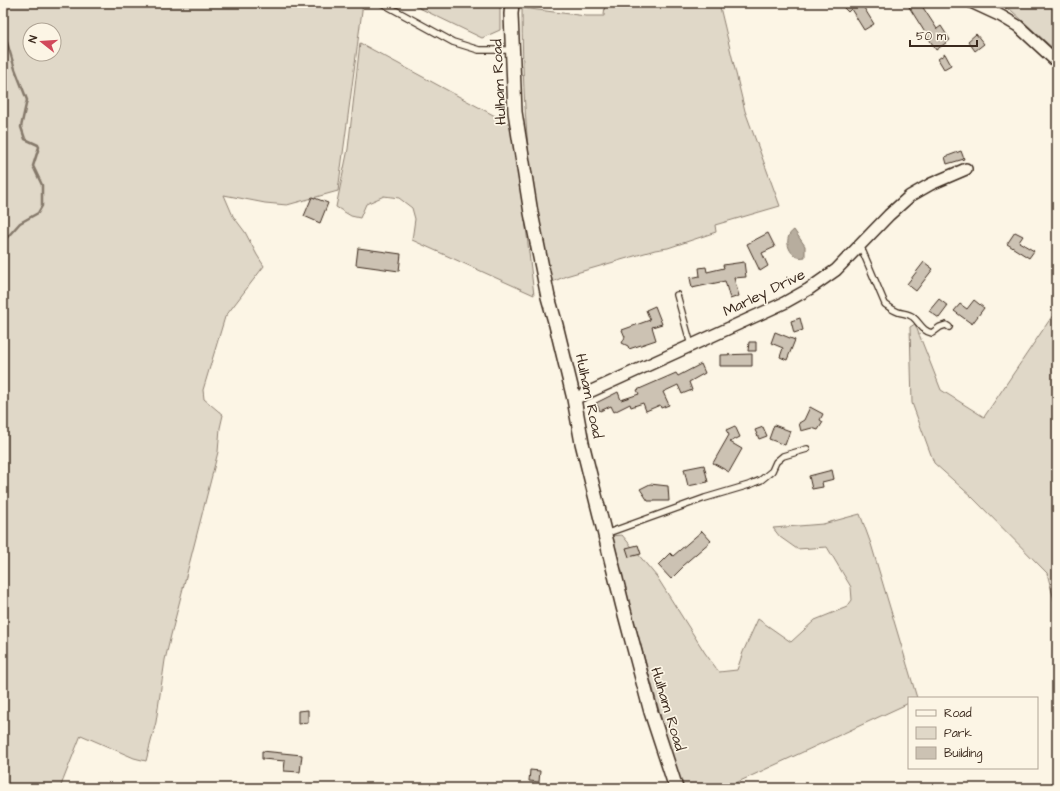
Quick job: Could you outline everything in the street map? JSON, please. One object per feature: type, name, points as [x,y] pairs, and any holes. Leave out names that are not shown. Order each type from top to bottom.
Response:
[{"type":"street","name":"Hulham Road","points":[[512,3],[511,14],[515,112],[531,213],[548,297],[574,399],[582,443],[623,606],[651,712],[676,788]]},
{"type":"street","points":[[972,3],[1001,16],[1018,26],[1057,62]]},
{"type":"street","name":"Marley Drive","points":[[574,399],[784,303],[809,289],[836,270],[889,215],[910,196],[931,184],[966,169]]},
{"type":"lane","points":[[382,3],[454,42],[479,50],[513,50]]},
{"type":"lane","points":[[860,245],[885,304],[892,310],[913,317],[922,329],[928,332],[932,333],[940,327],[946,325],[949,327]]},
{"type":"lane","points":[[678,295],[691,345]]},
{"type":"lane","points":[[605,534],[705,498],[749,486],[761,480],[772,471],[776,462],[783,456],[807,449]]},
{"type":"green space","points":[[3,3],[363,3],[338,191],[287,205],[265,203],[224,195],[233,216],[245,232],[264,266],[225,317],[203,390],[204,399],[223,415],[220,428],[218,452],[165,660],[156,722],[146,761],[134,758],[81,735],[60,788],[3,788]]},
{"type":"green space","points":[[409,3],[500,3],[500,30],[482,38]]},
{"type":"green space","points":[[605,3],[719,3],[745,111],[780,206],[715,225],[716,232],[668,248],[655,250],[566,276],[550,283],[538,228],[527,141],[522,8],[586,16],[604,16]]},
{"type":"green space","points":[[994,3],[1057,3],[1057,52],[1012,11]]},
{"type":"green space","points":[[360,43],[514,125],[534,295],[412,240],[415,219],[412,208],[399,198],[384,196],[366,204],[360,218],[351,216],[336,207],[348,149]]},
{"type":"green space","points":[[1057,309],[1057,611],[1047,573],[972,497],[934,463],[912,403],[910,327],[915,324],[941,390],[984,417]]},
{"type":"green space","points":[[860,514],[871,544],[917,697],[908,697],[908,703],[725,788],[681,788],[610,536],[622,535],[657,577],[705,653],[719,672],[737,670],[743,652],[758,619],[791,642],[815,620],[847,607],[852,600],[851,587],[827,547],[797,549],[780,537],[773,528],[823,524]]},
{"type":"shaded area","points":[[794,230],[805,246],[805,257],[795,256],[789,248],[788,238]]},
{"type":"building","points":[[839,3],[861,3],[874,24],[864,30],[851,9],[848,12]]},
{"type":"building","points":[[914,3],[920,3],[937,29],[941,26],[950,40],[936,50],[909,7]]},
{"type":"building","points":[[976,34],[984,44],[975,51],[968,41]]},
{"type":"building","points":[[945,54],[951,65],[944,69],[938,59]]},
{"type":"building","points":[[961,151],[964,159],[947,164],[945,157]]},
{"type":"building","points":[[312,197],[328,203],[320,223],[304,216]]},
{"type":"building","points":[[1015,232],[1023,236],[1019,242],[1034,251],[1029,258],[1007,244]]},
{"type":"building","points":[[768,233],[775,247],[762,253],[768,266],[760,271],[747,244]]},
{"type":"building","points":[[358,248],[401,254],[399,271],[356,265]]},
{"type":"building","points":[[744,262],[746,277],[734,278],[739,296],[730,299],[725,281],[692,288],[690,278],[700,276],[699,268],[706,267],[707,272],[724,268],[723,265]]},
{"type":"building","points":[[924,262],[933,269],[916,291],[907,284]]},
{"type":"building","points":[[939,299],[948,306],[939,318],[929,311]]},
{"type":"building","points":[[974,300],[984,308],[972,324],[954,311],[960,304],[967,309]]},
{"type":"building","points":[[655,306],[662,324],[652,327],[656,340],[629,349],[628,346],[622,343],[625,337],[622,330],[650,320],[646,310]]},
{"type":"building","points":[[800,318],[803,330],[794,333],[791,321]]},
{"type":"building","points":[[775,332],[795,340],[787,360],[780,357],[783,348],[771,343]]},
{"type":"building","points":[[749,342],[756,342],[756,351],[748,351]]},
{"type":"building","points":[[752,354],[752,366],[720,366],[720,355]]},
{"type":"building","points":[[701,364],[705,373],[689,382],[692,390],[682,394],[678,385],[663,392],[669,405],[661,408],[660,405],[646,411],[643,403],[631,407],[630,404],[614,412],[611,406],[600,411],[596,403],[618,392],[621,400],[639,394],[637,390],[676,373],[678,376]]},
{"type":"building","points":[[810,407],[823,414],[820,420],[823,422],[818,430],[812,428],[801,431],[799,423],[804,420]]},
{"type":"building","points":[[774,425],[790,431],[785,445],[769,439]]},
{"type":"building","points":[[735,426],[740,437],[730,442],[742,449],[729,472],[713,463],[729,435],[726,430]]},
{"type":"building","points":[[763,427],[767,436],[759,439],[755,430]]},
{"type":"building","points":[[704,465],[708,482],[688,486],[684,469]]},
{"type":"building","points":[[832,470],[834,479],[822,482],[823,487],[812,489],[809,476]]},
{"type":"building","points":[[650,484],[668,486],[669,501],[648,501],[640,489]]},
{"type":"building","points":[[702,531],[711,541],[682,566],[683,567],[671,579],[658,565],[670,553],[673,556]]},
{"type":"building","points":[[638,545],[641,554],[629,557],[626,548]]},
{"type":"building","points":[[308,710],[308,723],[298,724],[298,711]]},
{"type":"building","points":[[262,751],[302,755],[300,772],[284,771],[285,761],[262,759]]},
{"type":"building","points":[[530,770],[540,771],[539,782],[529,781]]},
{"type":"waterway","points":[[3,29],[15,69],[27,100],[21,127],[25,139],[38,145],[39,147],[33,166],[42,185],[42,206],[38,213],[20,223],[3,242]]}]
